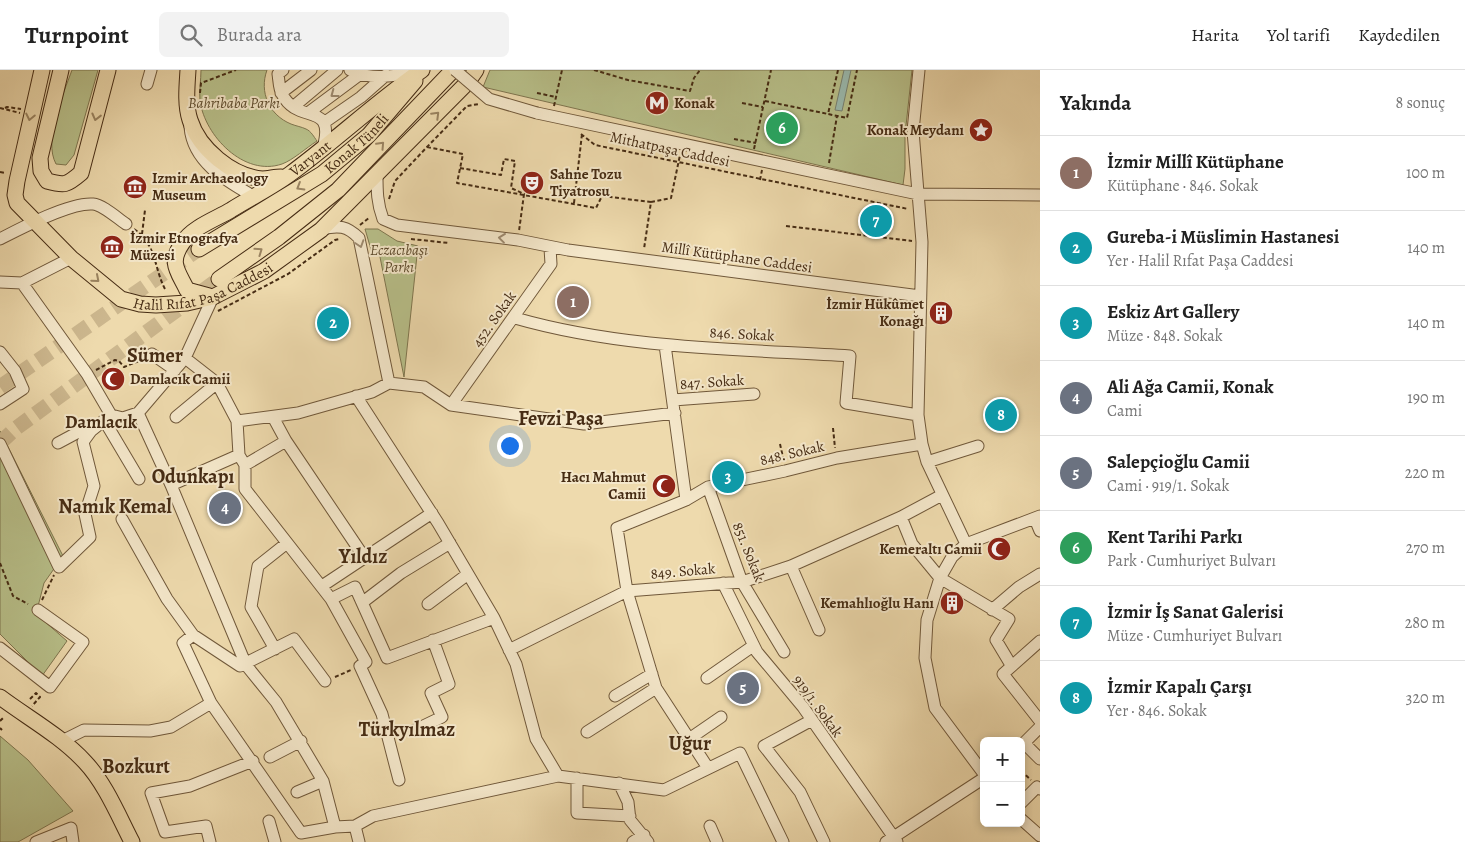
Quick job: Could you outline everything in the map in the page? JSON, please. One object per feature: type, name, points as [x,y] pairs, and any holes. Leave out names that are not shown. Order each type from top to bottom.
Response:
[{"type":"main road","name":"Halil Rıfat Paşa Caddesi","points":[[42,70],[30,113],[15,195],[17,203],[71,258],[121,299],[140,304],[186,303],[213,296],[264,271],[321,230],[466,83],[476,70]]},
{"type":"main road","points":[[61,70],[40,158],[42,171],[47,180],[58,184],[68,184],[81,173],[108,70]]},
{"type":"main road","name":"Varyant","points":[[188,70],[187,105],[195,134],[204,145],[227,165],[248,176],[263,179],[288,176],[389,93],[423,70]]},
{"type":"main road","name":"Konak Tüneli","points":[[199,249],[322,174],[369,135],[423,70]]},
{"type":"main road","points":[[427,96],[442,70]]},
{"type":"main road","points":[[427,96],[454,70]]},
{"type":"main road","name":"Konak Tüneli","points":[[219,279],[279,237],[338,190],[427,96]]},
{"type":"main road","points":[[213,296],[187,290],[178,277],[175,265],[177,253],[184,240],[200,227],[288,176]]},
{"type":"main road","points":[[0,696],[62,741],[86,764],[114,807],[132,842]]},
{"type":"street","points":[[147,84],[151,70]]},
{"type":"street","points":[[283,70],[278,74],[281,93],[293,107],[323,120],[327,133],[323,148]]},
{"type":"street","points":[[281,93],[311,70]]},
{"type":"street","points":[[293,107],[337,70]]},
{"type":"street","points":[[308,113],[355,73],[380,75],[416,70]]},
{"type":"street","points":[[454,70],[489,99],[537,113],[918,194],[1040,195]]},
{"type":"street","points":[[466,83],[480,70]]},
{"type":"street","points":[[919,70],[913,131],[922,242],[918,415],[922,444],[927,462],[966,544]]},
{"type":"street","points":[[323,120],[380,75]]},
{"type":"street","points":[[190,119],[191,139],[197,153],[214,171],[253,196]]},
{"type":"street","points":[[377,174],[377,202],[380,210]]},
{"type":"street","points":[[0,239],[33,221],[83,204],[95,204],[127,225]]},
{"type":"street","name":"Millî Kütüphane Caddesi","points":[[380,210],[383,219],[397,225],[518,240],[550,248],[920,296]]},
{"type":"street","points":[[321,230],[335,226],[349,228],[359,238],[389,383]]},
{"type":"street","name":"452. Sokak","points":[[451,405],[515,318],[551,264],[550,248]]},
{"type":"street","points":[[0,282],[22,283],[71,258]]},
{"type":"street","points":[[22,283],[87,374],[139,480]]},
{"type":"street","points":[[0,444],[59,567],[90,536],[85,514],[94,486],[83,442],[91,431],[108,418],[123,418],[138,413],[185,358],[213,296]]},
{"type":"street","name":"846. Sokak","points":[[515,318],[548,327],[665,345],[850,356],[846,402],[918,415]]},
{"type":"street","points":[[665,345],[686,500]]},
{"type":"street","points":[[0,352],[15,370],[23,389],[0,404]]},
{"type":"street","points":[[152,354],[175,370]]},
{"type":"street","points":[[185,358],[217,383],[237,421],[245,489],[322,586],[366,662],[360,666],[382,714],[399,780]]},
{"type":"street","points":[[176,417],[217,383]]},
{"type":"street","points":[[237,421],[298,413],[356,396],[389,383],[424,387],[451,405],[584,424],[675,413]]},
{"type":"street","name":"847. Sokak","points":[[673,400],[754,394]]},
{"type":"street","points":[[356,396],[432,513],[494,618],[516,664],[536,739],[558,776]]},
{"type":"street","points":[[138,413],[171,485],[246,665],[276,702],[301,741],[323,782],[335,826]]},
{"type":"street","points":[[273,417],[286,441],[362,554],[368,554]]},
{"type":"street","points":[[58,443],[86,428],[91,431]]},
{"type":"street","points":[[171,485],[242,460],[286,441]]},
{"type":"street","name":"848. Sokak","points":[[626,591],[617,528],[686,500],[708,487],[837,458],[922,444]]},
{"type":"street","points":[[927,462],[978,446]]},
{"type":"street","name":"851. Sokak","points":[[708,487],[742,582],[784,652]]},
{"type":"street","name":"849. Sokak","points":[[626,591],[742,582],[791,566],[901,517],[942,495]]},
{"type":"street","points":[[322,586],[432,513]]},
{"type":"street","points":[[901,517],[912,544],[940,578],[1009,619],[996,640],[1011,665]]},
{"type":"street","points":[[980,769],[935,708],[925,658],[928,620],[940,578],[952,557],[966,544],[1037,517],[1040,531]]},
{"type":"street","points":[[122,519],[167,599],[193,635],[240,666],[246,665],[294,639],[325,681]]},
{"type":"street","points":[[275,649],[251,607],[258,566],[287,543]]},
{"type":"street","points":[[363,602],[401,573],[450,543]]},
{"type":"street","points":[[791,566],[819,630]]},
{"type":"street","points":[[428,604],[468,574]]},
{"type":"street","points":[[992,610],[1019,587],[1040,574]]},
{"type":"street","name":"919/1. Sokak","points":[[723,583],[753,646],[812,720],[892,841]]},
{"type":"street","points":[[331,599],[355,587],[387,658],[494,618]]},
{"type":"street","points":[[509,650],[626,591],[656,688],[708,768]]},
{"type":"street","points":[[730,601],[748,592]]},
{"type":"street","points":[[0,648],[50,687],[83,642],[38,610]]},
{"type":"street","points":[[193,635],[183,643],[211,703],[253,761],[300,833],[335,826],[355,826],[374,816],[558,776],[664,790],[740,753],[783,842]]},
{"type":"street","points":[[415,730],[442,717],[431,693],[449,684],[433,640]]},
{"type":"street","points":[[1040,641],[1003,674],[1040,721]]},
{"type":"street","points":[[707,678],[753,646]]},
{"type":"street","points":[[614,696],[652,674]]},
{"type":"street","points":[[587,732],[656,688]]},
{"type":"street","points":[[62,741],[84,730],[150,731],[171,727],[211,703]]},
{"type":"street","points":[[689,739],[720,717]]},
{"type":"street","points":[[812,720],[764,746],[800,792],[824,842]]},
{"type":"street","points":[[1025,742],[1040,727]]},
{"type":"street","points":[[270,757],[301,741]]},
{"type":"street","points":[[1025,746],[1040,759]]},
{"type":"street","points":[[210,842],[206,826],[165,832],[151,794],[190,786],[253,761]]},
{"type":"street","points":[[576,778],[577,813],[630,816]]},
{"type":"street","points":[[892,841],[980,781]]},
{"type":"street","points":[[298,792],[323,782]]},
{"type":"street","points":[[619,783],[628,802],[630,816],[646,838],[633,842]]},
{"type":"street","points":[[1025,799],[1038,787],[1040,789]]},
{"type":"street","points":[[269,820],[274,842]]},
{"type":"street","points":[[1025,823],[1040,836]]},
{"type":"street","points":[[355,826],[359,842]]},
{"type":"street","points":[[710,826],[717,842]]},
{"type":"street","points":[[42,841],[71,828],[73,842]]},
{"type":"path","points":[[196,93],[200,93],[201,83],[236,70]]},
{"type":"path","points":[[552,116],[562,70]]},
{"type":"path","points":[[594,70],[628,80],[690,91],[694,78],[700,70]]},
{"type":"path","points":[[753,159],[771,70]]},
{"type":"path","points":[[828,114],[838,70]]},
{"type":"path","points":[[765,101],[847,118],[858,70]]},
{"type":"path","points":[[537,94],[556,97]]},
{"type":"path","points":[[742,103],[764,107]]},
{"type":"path","points":[[204,316],[288,274],[335,240],[346,238],[352,231],[388,203],[395,181],[467,106],[484,104]]},
{"type":"path","points":[[0,108],[7,107],[30,113]]},
{"type":"path","points":[[826,174],[837,116]]},
{"type":"path","points":[[574,203],[584,122]]},
{"type":"path","name":"Mithatpaşa Caddesi","points":[[574,133],[582,135],[595,145],[919,211]]},
{"type":"path","points":[[734,139],[756,143]]},
{"type":"path","points":[[427,147],[463,154],[457,184],[524,194],[596,208],[602,196],[651,202],[671,198],[682,143]]},
{"type":"path","points":[[460,168],[501,176],[504,159],[515,162],[511,188],[524,194]]},
{"type":"path","points":[[518,240],[524,194]]},
{"type":"path","points":[[643,260],[651,202]]},
{"type":"path","points":[[142,234],[145,210]]},
{"type":"path","points":[[127,225],[142,234],[157,258],[161,282],[167,296]]},
{"type":"path","points":[[786,226],[922,242]]},
{"type":"path","points":[[87,374],[115,360],[119,361],[124,367],[152,354]]},
{"type":"path","points":[[832,428],[837,458]]},
{"type":"path","points":[[780,444],[785,471]]},
{"type":"path","points":[[0,563],[12,596],[38,610],[48,585],[59,567]]},
{"type":"path","points":[[325,681],[360,666]]},
{"type":"path","points":[[30,699],[36,693],[40,696],[34,704]]},
{"type":"path","points":[[0,721],[3,718]]},
{"type":"green space","points":[[72,70],[98,70],[74,155],[66,165],[56,164],[52,143],[53,130]]},
{"type":"green space","name":"Bahribaba Parkı","points":[[201,70],[267,70],[264,86],[265,94],[272,109],[283,120],[308,130],[317,141],[282,164],[254,165],[241,159],[218,140],[203,114],[200,101]]},
{"type":"green space","points":[[490,70],[912,70],[905,135],[903,185],[483,87]]},
{"type":"green space","name":"Eczacıbaşı Parkı","points":[[365,229],[378,229],[397,241],[418,246],[404,377],[379,252],[372,253]]},
{"type":"green space","points":[[0,431],[63,556],[44,583],[36,614],[67,641],[42,676],[0,634]]},
{"type":"green space","points":[[0,736],[28,760],[73,811],[18,842],[0,842]]},
{"type":"water","points":[[844,70],[851,70],[842,111],[835,110]]},
{"type":"tunnel","points":[[0,387],[199,249]]},
{"type":"tunnel","points":[[0,443],[15,429],[219,279]]},
{"type":"place","name":"Konak","points":[[657,103]]},
{"type":"place","name":"Kent Tarihi Parkı","points":[[782,128]]},
{"type":"place","name":"Konak Meydanı","points":[[981,130]]},
{"type":"place","name":"Sahne Tozu Tiyatrosu","points":[[532,183]]},
{"type":"place","name":"Izmir Archaeology Museum","points":[[135,187]]},
{"type":"place","name":"İzmir İş Sanat Galerisi","points":[[876,221]]},
{"type":"place","name":"İzmir Etnografya Müzesi","points":[[112,247]]},
{"type":"place","name":"İzmir Millî Kütüphane","points":[[573,302]]},
{"type":"place","name":"İzmir Hükûmet Konağı","points":[[941,313]]},
{"type":"place","name":"Gureba-i Müslimin Hastanesi","points":[[333,323]]},
{"type":"place","name":"Damlacık Camii","points":[[113,379]]},
{"type":"place","name":"İzmir Kapalı Çarşı","points":[[1001,415]]},
{"type":"place","name":"Eskiz Art Gallery","points":[[728,477]]},
{"type":"place","name":"Hacı Mahmut Camii","points":[[664,486]]},
{"type":"place","name":"Ali Ağa Camii, Konak","points":[[225,508]]},
{"type":"place","name":"Kemeraltı Camii","points":[[999,549]]},
{"type":"place","name":"Kemahlıoğlu Hanı","points":[[952,603]]},
{"type":"place","name":"Salepçioğlu Camii","points":[[743,688]]},
{"type":"district","name":"Sümer","points":[[155,355]]},
{"type":"district","name":"Fevzi Paşa","points":[[561,418]]},
{"type":"district","name":"Damlacık","points":[[101,422]]},
{"type":"district","name":"Odunkapı","points":[[193,476]]},
{"type":"district","name":"Namık Kemal","points":[[115,506]]},
{"type":"district","name":"Yıldız","points":[[363,556]]},
{"type":"district","name":"Türkyılmaz","points":[[407,729]]},
{"type":"district","name":"Uğur","points":[[690,743]]},
{"type":"district","name":"Bozkurt","points":[[136,766]]}]
